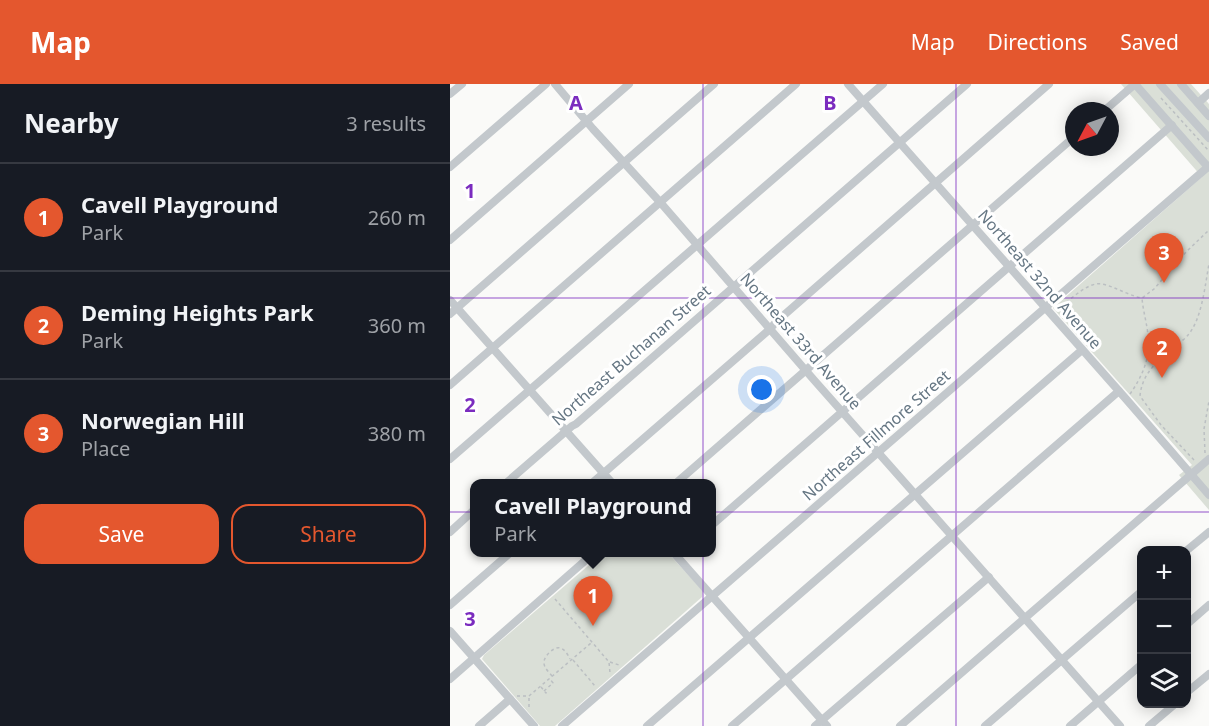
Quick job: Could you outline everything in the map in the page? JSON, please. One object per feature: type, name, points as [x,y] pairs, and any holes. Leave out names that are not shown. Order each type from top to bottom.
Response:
[{"type":"street","points":[[450,94],[462,84]]},
{"type":"street","points":[[450,167],[546,84]]},
{"type":"street","name":"Northeast 33rd Avenue","points":[[555,84],[1120,726]]},
{"type":"street","points":[[450,240],[629,84]]},
{"type":"street","points":[[453,311],[714,84]]},
{"type":"street","points":[[450,385],[796,84]]},
{"type":"street","name":"Northeast 32nd Avenue","points":[[848,84],[1209,495]]},
{"type":"street","points":[[450,459],[883,84]]},
{"type":"street","name":"Northeast Buchanan Street","points":[[511,479],[967,84]]},
{"type":"street","points":[[596,479],[1050,84]]},
{"type":"street","points":[[1114,102],[1135,84],[1209,166]]},
{"type":"street","points":[[1181,84],[1209,116]]},
{"type":"street","points":[[1158,88],[1209,138]]},
{"type":"street","points":[[1198,103],[1209,93]]},
{"type":"street","points":[[716,521],[1172,125]]},
{"type":"street","points":[[680,479],[1065,145]]},
{"type":"street","name":"Northeast Fillmore Street","points":[[562,726],[1209,166]]},
{"type":"street","points":[[450,300],[453,311],[492,348],[608,479]]},
{"type":"street","points":[[647,726],[1082,350]]},
{"type":"street","points":[[732,726],[1119,391]]},
{"type":"street","points":[[900,726],[1191,474],[1207,456]]},
{"type":"street","points":[[450,531],[470,514]]},
{"type":"street","points":[[1191,548],[1209,532]]},
{"type":"street","points":[[450,606],[505,557]]},
{"type":"street","points":[[450,679],[590,557]]},
{"type":"street","points":[[679,557],[822,724],[989,577]]},
{"type":"street","points":[[985,726],[1137,595]]},
{"type":"street","points":[[1191,621],[1209,605]]},
{"type":"street","points":[[450,631],[514,697],[534,726]]},
{"type":"street","points":[[1070,726],[1137,668]]},
{"type":"street","points":[[1191,689],[1209,674]]},
{"type":"street","points":[[479,726],[514,697]]},
{"type":"street","points":[[1149,726],[1170,708]]},
{"type":"path","points":[[1158,88],[1209,151]]},
{"type":"path","points":[[1056,309],[1090,285],[1100,283],[1130,296],[1143,298],[1209,230]]},
{"type":"path","points":[[1195,462],[1161,425],[1140,396],[1141,384],[1149,371],[1188,335],[1197,318],[1209,264]]},
{"type":"path","points":[[1126,399],[1139,381],[1147,355],[1149,339],[1143,298]]},
{"type":"path","points":[[1207,456],[1204,429],[1209,401]]},
{"type":"path","points":[[555,599],[609,662],[611,674]]},
{"type":"path","points":[[514,697],[530,696],[592,642]]},
{"type":"path","points":[[552,676],[543,663],[545,658],[559,647],[594,685]]},
{"type":"path","points":[[609,662],[620,665]]},
{"type":"path","points":[[540,687],[545,692],[553,683],[549,679]]},
{"type":"path","points":[[529,709],[530,696]]},
{"type":"shaded area","points":[[1121,84],[1191,84],[1209,104],[1209,510],[1179,475],[1192,465],[1053,308],[1202,177]]},
{"type":"shaded area","points":[[598,557],[672,557],[703,591],[702,597],[555,726],[540,726],[482,659]]},
{"type":"place","name":"Norwegian Hill","points":[[1164,283]]},
{"type":"place","name":"Deming Heights Park","points":[[1162,378]]},
{"type":"place","name":"Cavell Playground","points":[[593,626]]}]
